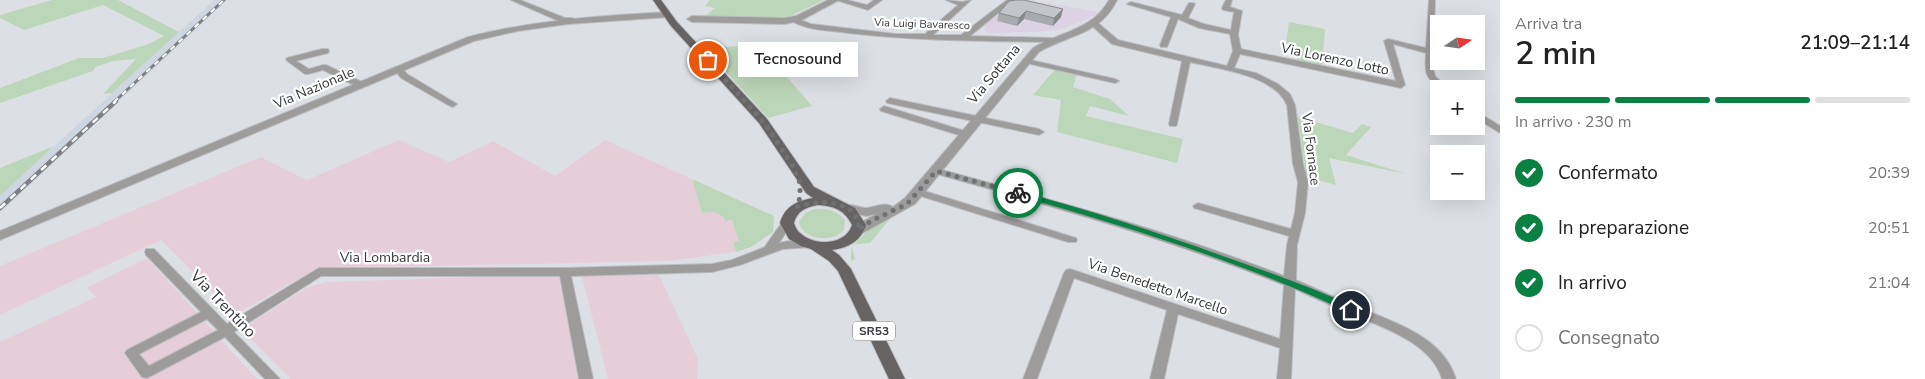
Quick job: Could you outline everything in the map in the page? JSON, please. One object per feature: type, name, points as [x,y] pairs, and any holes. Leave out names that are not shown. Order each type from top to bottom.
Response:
[{"type":"main road","points":[[657,0],[674,24],[763,121],[812,192],[846,208],[858,220],[855,234],[837,246],[810,245]]},
{"type":"main road","points":[[787,223],[788,217],[797,207],[801,192],[798,173]]},
{"type":"main road","points":[[797,207],[811,202],[833,203]]},
{"type":"main road","name":"SR53","points":[[787,223],[793,235],[836,260],[849,278],[897,379]]},
{"type":"main road","name":"SR53","points":[[849,278],[844,254],[845,248],[855,234]]},
{"type":"street","points":[[514,0],[564,20],[572,20]]},
{"type":"street","points":[[692,19],[764,22],[793,19],[837,0],[868,8],[879,0]]},
{"type":"street","points":[[948,0],[966,2]]},
{"type":"street","points":[[964,37],[1011,0]]},
{"type":"street","points":[[1095,25],[1109,10],[1113,0]]},
{"type":"street","points":[[1229,0],[1226,8],[1238,12],[1234,33],[1237,51],[1230,68]]},
{"type":"street","points":[[1432,0],[1429,51],[1431,77],[1434,80]]},
{"type":"street","points":[[925,38],[966,2]]},
{"type":"street","points":[[1131,4],[1175,16],[1202,26],[1234,33]]},
{"type":"street","points":[[1184,19],[1191,4]]},
{"type":"street","name":"Via Nazionale","points":[[651,15],[674,24]]},
{"type":"street","name":"Via Nazionale","points":[[0,236],[436,52],[479,37],[518,28],[572,20],[667,15]]},
{"type":"street","points":[[1164,46],[1175,16]]},
{"type":"street","name":"Via Luigi Bavaresco","points":[[793,19],[810,26],[925,38],[964,37],[1052,40]]},
{"type":"street","name":"Via Sottana","points":[[855,234],[873,220],[902,207],[917,193],[1036,50],[1052,40],[1095,25]]},
{"type":"street","name":"Via Fornace","points":[[1095,25],[1116,42],[1230,68],[1267,81],[1287,96],[1290,105],[1298,164],[1303,182],[1300,213],[1292,245],[1284,379]]},
{"type":"street","name":"Via Lorenzo Lotto","points":[[1237,51],[1401,85],[1388,41],[1429,51]]},
{"type":"street","points":[[325,51],[290,60],[308,72],[324,67],[361,85]]},
{"type":"street","points":[[1173,124],[1182,71],[1187,58]]},
{"type":"street","points":[[1026,61],[1114,81]]},
{"type":"street","points":[[398,69],[404,76],[454,104]]},
{"type":"street","points":[[890,101],[1039,132]]},
{"type":"street","points":[[884,110],[965,134]]},
{"type":"street","points":[[1485,120],[1500,130]]},
{"type":"street","points":[[936,171],[1107,218],[1291,283],[1408,334],[1436,356],[1447,371],[1449,379]]},
{"type":"street","points":[[917,193],[1072,240]]},
{"type":"street","name":"Via Sottana","points":[[846,208],[878,211],[895,206],[917,193]]},
{"type":"street","points":[[1198,206],[1295,234]]},
{"type":"street","name":"Via Lombardia","points":[[761,252],[778,239],[787,223]]},
{"type":"street","name":"Via Lombardia","points":[[208,313],[131,353],[147,373],[226,331],[320,272],[565,272],[720,267],[782,244],[810,245]]},
{"type":"street","name":"Via Trentino","points":[[150,252],[273,379]]},
{"type":"street","points":[[565,272],[586,379]]},
{"type":"street","name":"Via Benedetto Marcello","points":[[1030,379],[1070,274],[1287,346]]},
{"type":"street","points":[[1157,379],[1173,309]]},
{"type":"shaded area","points":[[214,0],[227,0],[0,213],[0,196]]},
{"type":"shaded area","points":[[1014,0],[1020,2],[1031,0],[1099,12],[1086,20],[1059,30],[989,33],[984,30],[985,25]]},
{"type":"shaded area","points":[[399,140],[449,162],[493,141],[555,176],[605,140],[692,179],[702,213],[714,212],[732,220],[739,241],[733,242],[736,252],[668,261],[339,268],[314,272],[236,314],[161,240],[0,315],[0,266],[261,157],[307,180]]},
{"type":"shaded area","points":[[147,258],[257,379],[0,379],[0,342],[96,297],[86,288]]},
{"type":"shaded area","points":[[612,272],[659,275],[698,359],[697,379],[608,379],[581,273]]},
{"type":"shaded area","points":[[558,274],[584,379],[291,379],[241,329],[308,287],[327,282]]},
{"type":"green space","points":[[52,0],[118,0],[179,32],[112,93],[103,94],[136,59],[113,61],[95,67],[93,71],[0,103],[0,88],[79,58],[103,58],[149,44],[164,36],[103,5],[24,30],[0,18],[0,15]]},
{"type":"green space","points":[[710,0],[824,0],[782,20],[703,18],[715,8],[705,6]]},
{"type":"green space","points":[[1289,22],[1325,29],[1322,66],[1297,61],[1297,45],[1286,43]]},
{"type":"green space","points":[[753,44],[765,49],[772,55],[794,60],[781,70],[812,106],[768,118],[721,66],[728,64],[713,49]]},
{"type":"green space","points":[[1057,67],[1077,74],[1073,87],[1110,99],[1129,116],[1090,106],[1086,116],[1183,139],[1177,163],[1057,132],[1061,100],[1033,95]]},
{"type":"green space","points":[[1298,117],[1353,133],[1362,124],[1371,127],[1346,155],[1406,174],[1329,158],[1336,185],[1306,177]]},
{"type":"green space","points":[[54,146],[0,196],[0,168]]},
{"type":"green space","points":[[692,179],[774,216],[773,232],[751,247],[736,252],[733,242],[739,241],[732,220],[725,221],[724,217],[714,212],[702,213]]},
{"type":"green space","points":[[814,209],[827,209],[838,214],[845,220],[844,230],[833,237],[826,238],[819,238],[806,233],[799,222],[805,213]]},
{"type":"green space","points":[[894,214],[870,243],[856,244],[852,248],[855,259],[851,261],[851,249],[865,233]]},
{"type":"building","points":[[1017,0],[1063,9],[1054,18],[1026,11],[1019,18],[999,13],[1009,1]]},
{"type":"railway","points":[[114,102],[224,0]]},
{"type":"railway","points":[[0,208],[116,101]]},
{"type":"way so far","points":[[708,60],[759,116],[798,173],[801,192],[800,202],[797,207],[818,201],[840,205],[851,211],[858,220],[858,230],[871,221],[907,204],[936,171],[1018,193]]},
{"type":"place","name":"Tecnosound","points":[[708,60]]},
{"type":"route","points":[[1018,193],[1107,218],[1199,250],[1307,289],[1351,310]]}]
